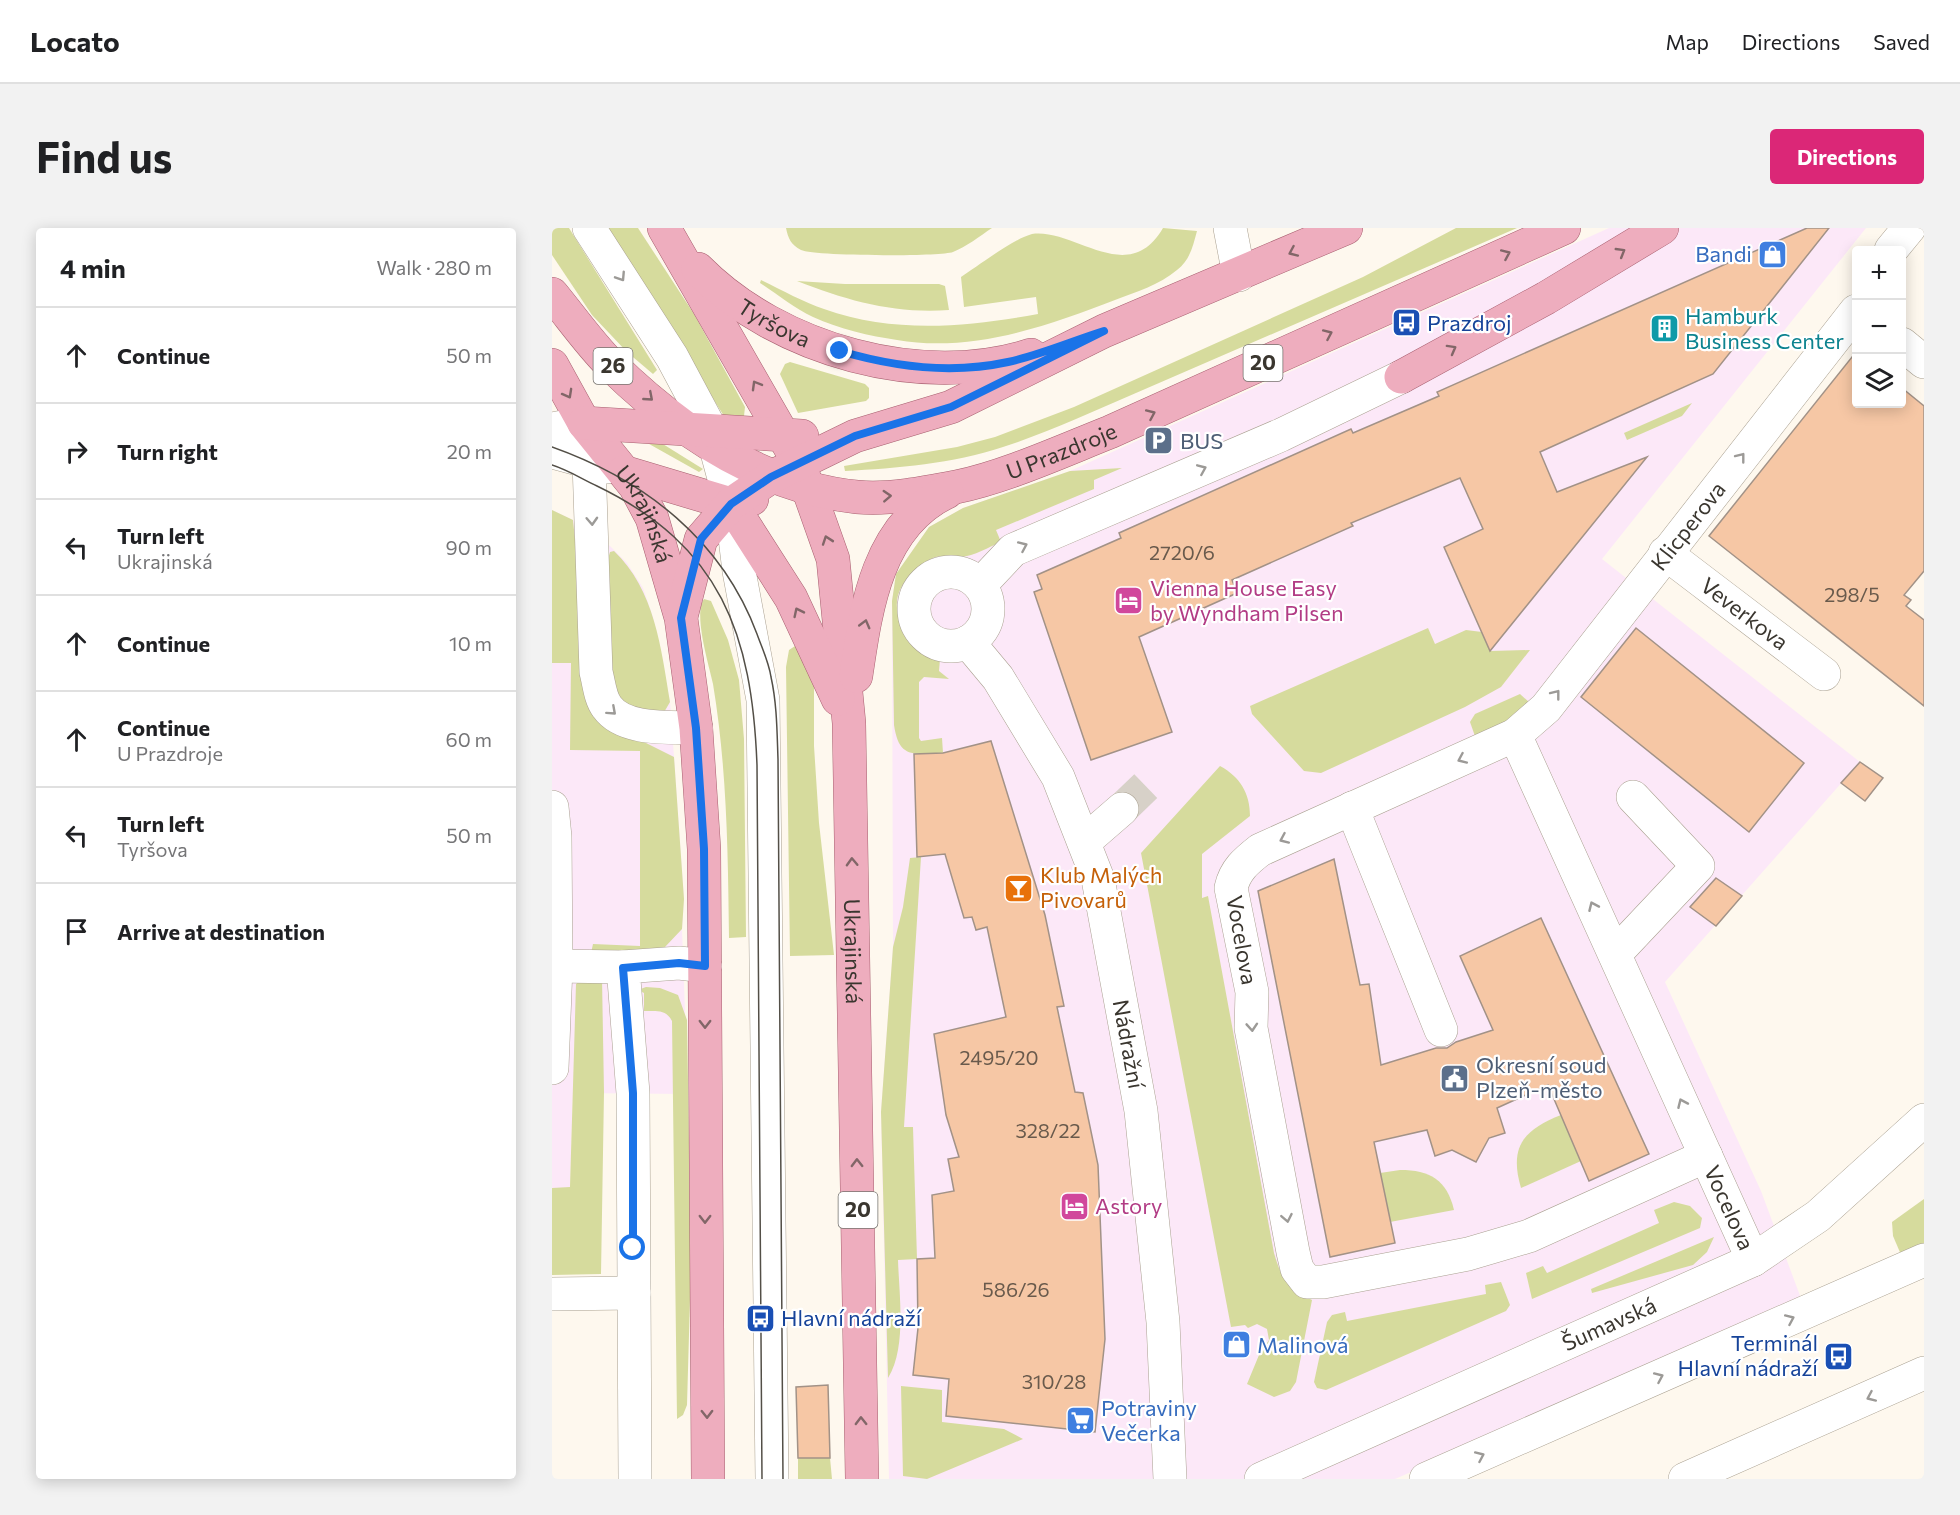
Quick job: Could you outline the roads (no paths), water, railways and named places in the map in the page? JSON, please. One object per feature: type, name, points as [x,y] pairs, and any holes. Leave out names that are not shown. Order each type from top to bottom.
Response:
[{"type":"main road","points":[[731,504],[791,466],[855,436],[951,407],[1104,331],[1346,228]]},
{"type":"main road","name":"U Prazdroje","points":[[791,466],[858,497],[920,493],[959,487],[1110,432],[1564,228]]},
{"type":"main road","points":[[1401,377],[1546,298],[1662,228]]},
{"type":"main road","name":"Tyršova","points":[[670,237],[706,277],[740,305],[819,344],[862,357],[944,369],[1008,362],[1104,331]]},
{"type":"main road","name":"Tyršova","points":[[670,237],[791,466]]},
{"type":"main road","name":"26","points":[[552,294],[610,363],[705,436],[791,466]]},
{"type":"main road","points":[[552,365],[584,423],[705,436],[791,466]]},
{"type":"main road","name":"Ukrajinská","points":[[584,423],[635,486],[652,518],[681,618],[696,728],[704,849],[708,1479]]},
{"type":"main road","name":"Ukrajinská","points":[[791,466],[833,559],[849,723],[862,1479]]},
{"type":"main road","points":[[624,472],[731,504],[791,598],[849,723]]},
{"type":"main road","name":"20","points":[[849,723],[862,638],[882,562],[898,533],[918,511],[933,499],[959,487]]},
{"type":"main road","name":"Ukrajinská","points":[[681,618],[701,539],[731,504]]},
{"type":"street","points":[[589,228],[672,357],[731,504],[739,571],[763,700],[772,1479]]},
{"type":"street","points":[[1230,228],[1239,275]]},
{"type":"street","points":[[1894,246],[1909,228]]},
{"type":"street","name":"Klicperova","points":[[1515,735],[1546,708],[1665,553],[1852,317]]},
{"type":"street","points":[[1906,347],[1924,362]]},
{"type":"street","points":[[980,585],[1013,550],[1281,435],[1401,377]]},
{"type":"street","points":[[552,429],[584,423],[589,462],[596,672],[605,705],[612,713],[625,721],[696,728]]},
{"type":"street","points":[[552,452],[624,472]]},
{"type":"street","name":"Veverkova","points":[[1665,553],[1824,674]]},
{"type":"street","points":[[960,572],[972,577],[980,585],[986,594],[988,617],[984,627],[968,642],[955,646],[930,640],[921,631],[915,619],[914,606],[917,594],[924,583],[935,575],[960,572]]},
{"type":"street","name":"Nádražní","points":[[968,642],[998,678],[1058,777],[1098,879],[1141,1111],[1163,1322],[1170,1479]]},
{"type":"street","name":"Vocelova","points":[[1706,1156],[1529,1236],[1468,1254],[1323,1282],[1307,1282],[1300,1276],[1293,1252],[1251,1028],[1252,992],[1231,888],[1234,877],[1241,866],[1260,850],[1515,735],[1615,954],[1753,1260]]},
{"type":"street","points":[[1615,954],[1698,866],[1633,797]]},
{"type":"street","points":[[552,807],[555,837],[556,966],[552,1068]]},
{"type":"street","points":[[1352,808],[1441,1030]]},
{"type":"street","points":[[1084,842],[1122,809]]},
{"type":"street","points":[[556,966],[623,968],[679,963],[705,966]]},
{"type":"street","points":[[623,968],[633,1093],[635,1479]]},
{"type":"street","name":"Šumavská","points":[[1261,1479],[1753,1260],[1818,1216],[1921,1130]]},
{"type":"street","points":[[1426,1479],[1924,1260]]},
{"type":"street","points":[[552,1294],[634,1293]]},
{"type":"street","points":[[1685,1479],[1924,1373]]},
{"type":"tunnel","points":[[1122,809],[1150,782]]},
{"type":"tram line","points":[[552,447],[618,477],[649,496],[701,542],[723,570],[742,600],[770,672],[776,708],[778,759],[783,1479]]},
{"type":"tram line","points":[[552,465],[597,486],[639,510],[674,536],[701,566],[722,599],[737,635],[747,675],[754,718],[757,765],[762,1479]]},
{"type":"place","name":"Bandi","points":[[1773,254]]},
{"type":"place","name":"Prazdroj","points":[[1406,323]]},
{"type":"place","name":"Hamburk Business Center","points":[[1664,329]]},
{"type":"place","name":"BUS","points":[[1159,441]]},
{"type":"place","name":"Vienna House Easy by Wyndham Pilsen","points":[[1129,601]]},
{"type":"place","name":"Klub Malých Pivovarů","points":[[1019,888]]},
{"type":"place","name":"Okresní soud Plzeň-město","points":[[1455,1078]]},
{"type":"place","name":"Astory","points":[[1074,1206]]},
{"type":"place","name":"Hlavní nádraží","points":[[760,1318]]},
{"type":"place","name":"Malinová","points":[[1236,1345]]},
{"type":"place","name":"Terminál Hlavní nádraží","points":[[1839,1356]]},
{"type":"place","name":"Potraviny Večerka","points":[[1080,1421]]}]
